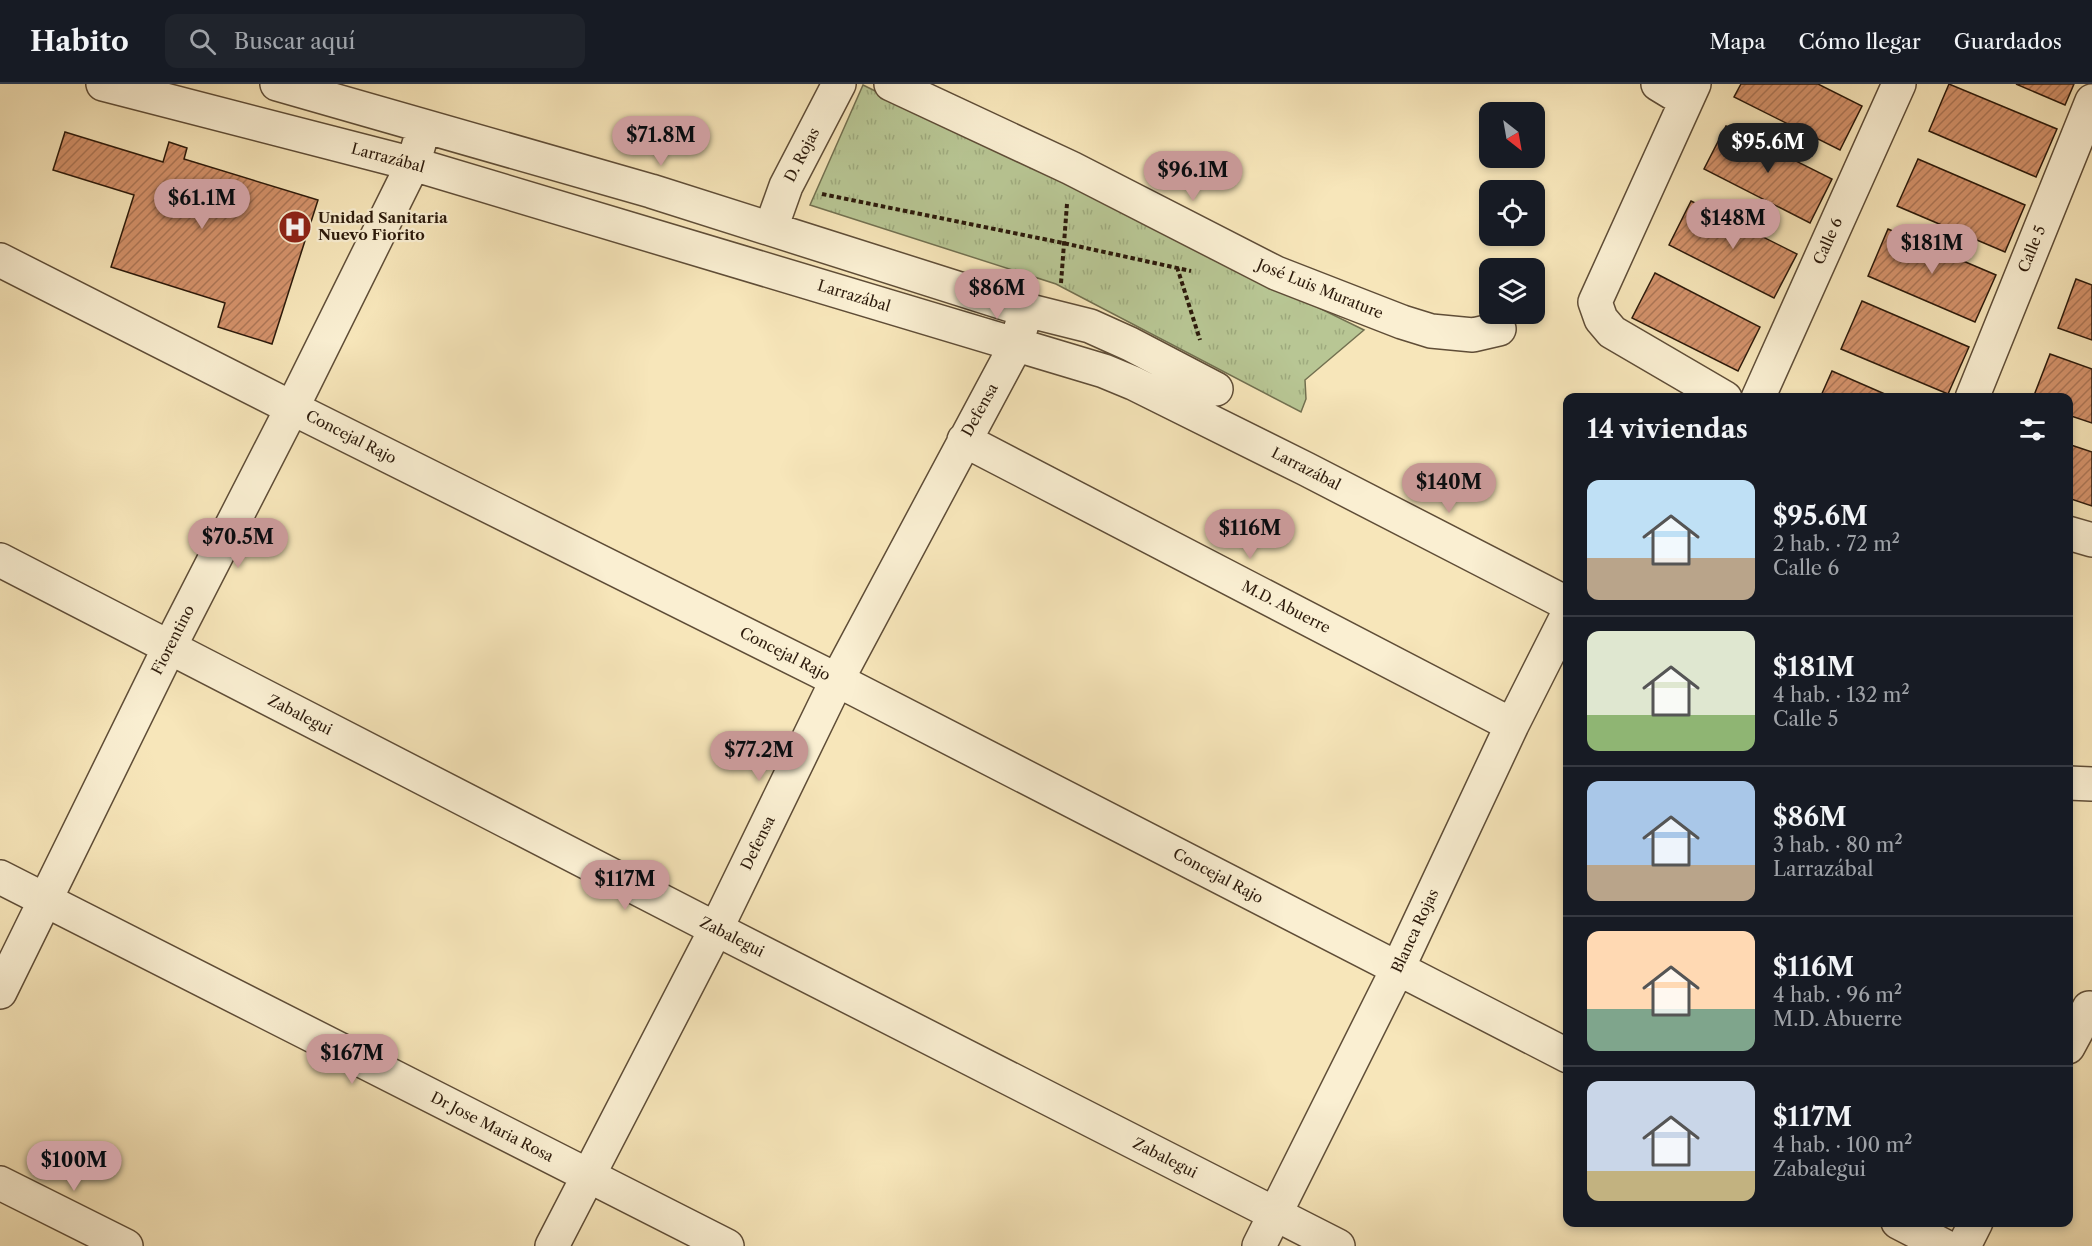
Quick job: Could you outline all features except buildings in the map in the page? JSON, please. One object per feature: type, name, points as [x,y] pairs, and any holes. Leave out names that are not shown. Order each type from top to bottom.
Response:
[{"type":"street","name":"Larrazábal","points":[[103,84],[413,164],[1104,371],[1306,469],[1563,601]]},
{"type":"street","points":[[277,84],[651,191],[1026,310],[1090,326],[1216,389]]},
{"type":"street","name":"D. Rojas","points":[[771,228],[786,186],[839,84]]},
{"type":"street","name":"José Luis Murature","points":[[891,84],[1071,168],[1276,273],[1431,331],[1473,335],[1499,329]]},
{"type":"street","points":[[1658,84],[1690,92],[1595,302],[1601,319],[1612,332],[1716,393]]},
{"type":"street","name":"Calle 6","points":[[1760,393],[1899,84]]},
{"type":"street","name":"Calle 5","points":[[1974,393],[2092,101]]},
{"type":"street","name":"Fiorentino","points":[[0,992],[169,648],[413,164],[424,126]]},
{"type":"street","name":"Concejal Rajo","points":[[0,260],[837,680],[1563,1053]]},
{"type":"street","name":"Defensa","points":[[552,1246],[716,929],[837,680],[1016,345],[1026,310]]},
{"type":"street","name":"M.D. Abuerre","points":[[964,440],[1512,725]]},
{"type":"street","points":[[2073,534],[2092,540]]},
{"type":"street","name":"Zabalegui","points":[[0,560],[1338,1246]]},
{"type":"street","name":"Blanca Rojas","points":[[1259,1246],[1397,970],[1512,725],[1563,624]]},
{"type":"street","points":[[2073,783],[2092,784]]},
{"type":"street","name":"Dr Jose Maria Rosa","points":[[0,877],[727,1246]]},
{"type":"street","points":[[2073,1033],[2083,1005]]},
{"type":"street","points":[[0,1183],[126,1246]]},
{"type":"street","points":[[1908,1227],[1944,1246]]},
{"type":"street","points":[[1964,1246],[1974,1227]]},
{"type":"path","points":[[1060,317],[1063,243],[1071,168]]},
{"type":"path","points":[[786,186],[1199,273]]},
{"type":"path","points":[[1161,214],[1216,389]]},
{"type":"green space","points":[[863,85],[1364,330],[1305,380],[1306,399],[1301,412],[1056,284],[810,205]]},
{"type":"place","name":"Unidad Sanitaria Nuevo Fiorito","points":[[295,227]]}]
